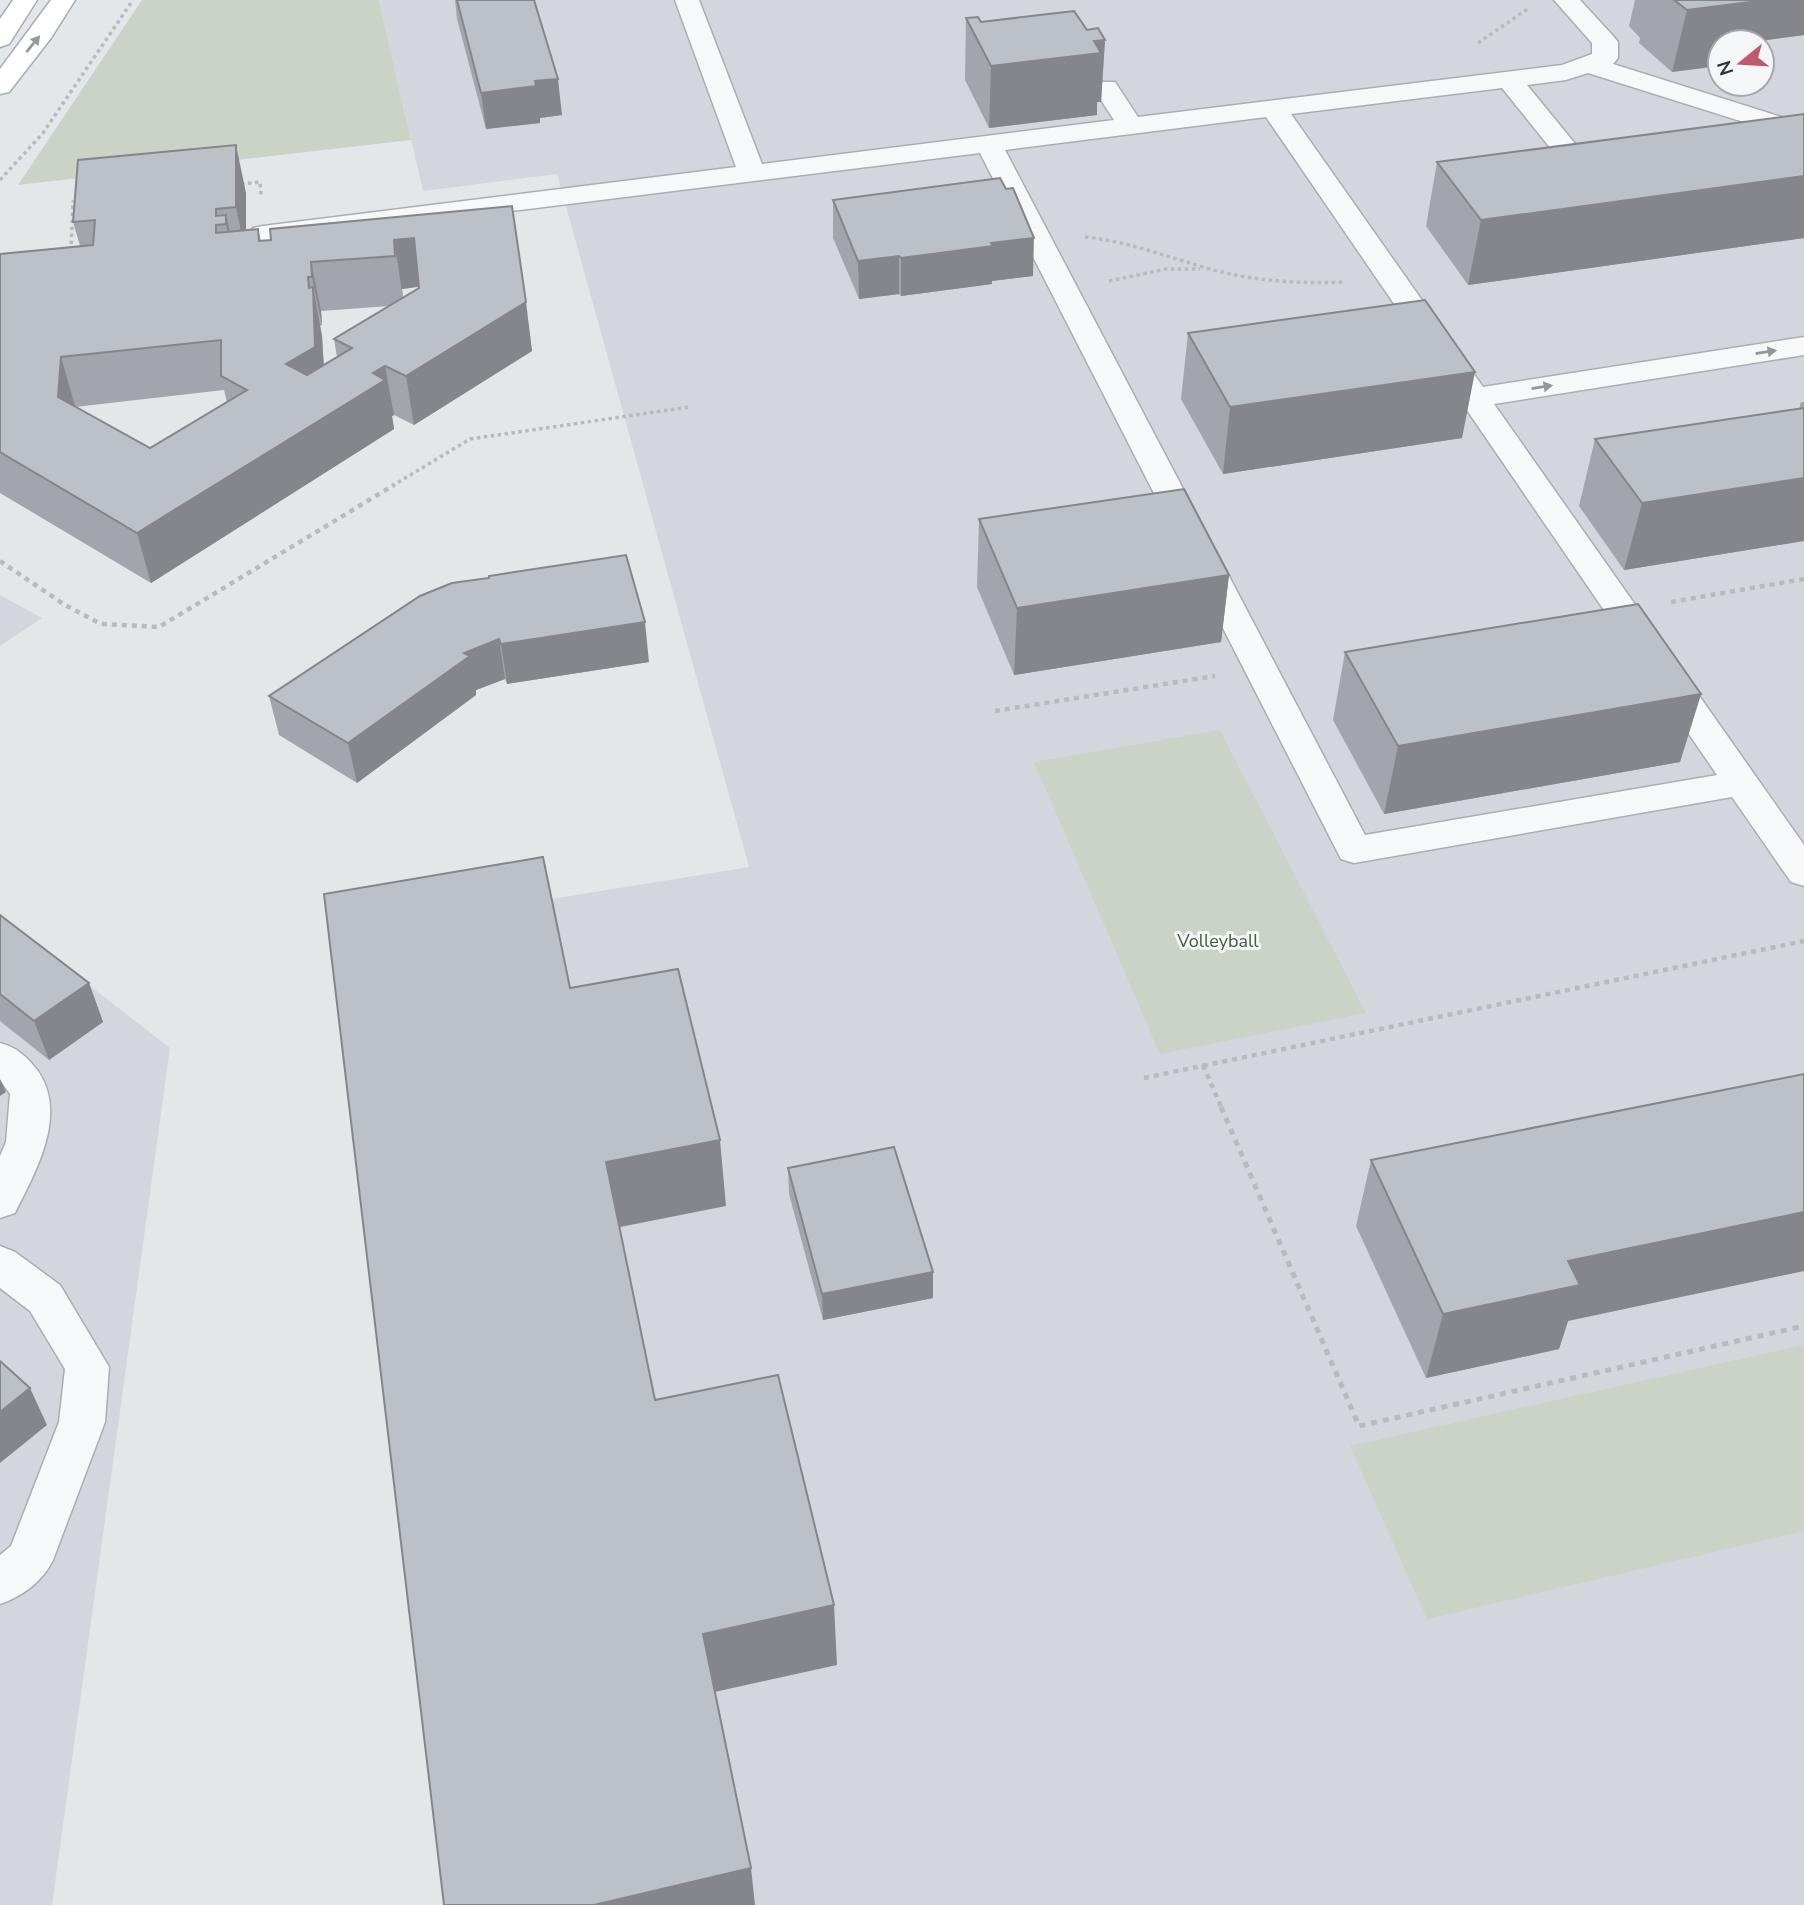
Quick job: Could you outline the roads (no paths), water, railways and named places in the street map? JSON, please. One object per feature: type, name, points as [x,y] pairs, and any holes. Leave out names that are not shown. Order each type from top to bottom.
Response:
[{"type":"main road","points":[[0,39],[25,0]]},
{"type":"main road","points":[[0,86],[42,33],[63,0]]},
{"type":"lane","points":[[687,0],[752,172]]},
{"type":"lane","points":[[263,234],[1566,72],[1605,58],[1605,42],[1566,0]]},
{"type":"lane","points":[[1587,64],[1804,133]]},
{"type":"lane","points":[[1509,79],[1594,184]]},
{"type":"lane","points":[[1106,88],[1131,126]]},
{"type":"lane","points":[[1273,108],[1804,873]]},
{"type":"lane","points":[[988,143],[1354,850],[1741,783]]},
{"type":"lane","points":[[1474,398],[1804,346]]},
{"type":"lane","points":[[0,1058],[14,1069],[30,1092],[27,1142],[0,1201]]},
{"type":"lane","points":[[0,1264],[45,1298],[87,1367],[82,1422],[29,1560],[0,1583]]},
{"type":"park label","name":"Volleyball","points":[[1218,941]]}]
